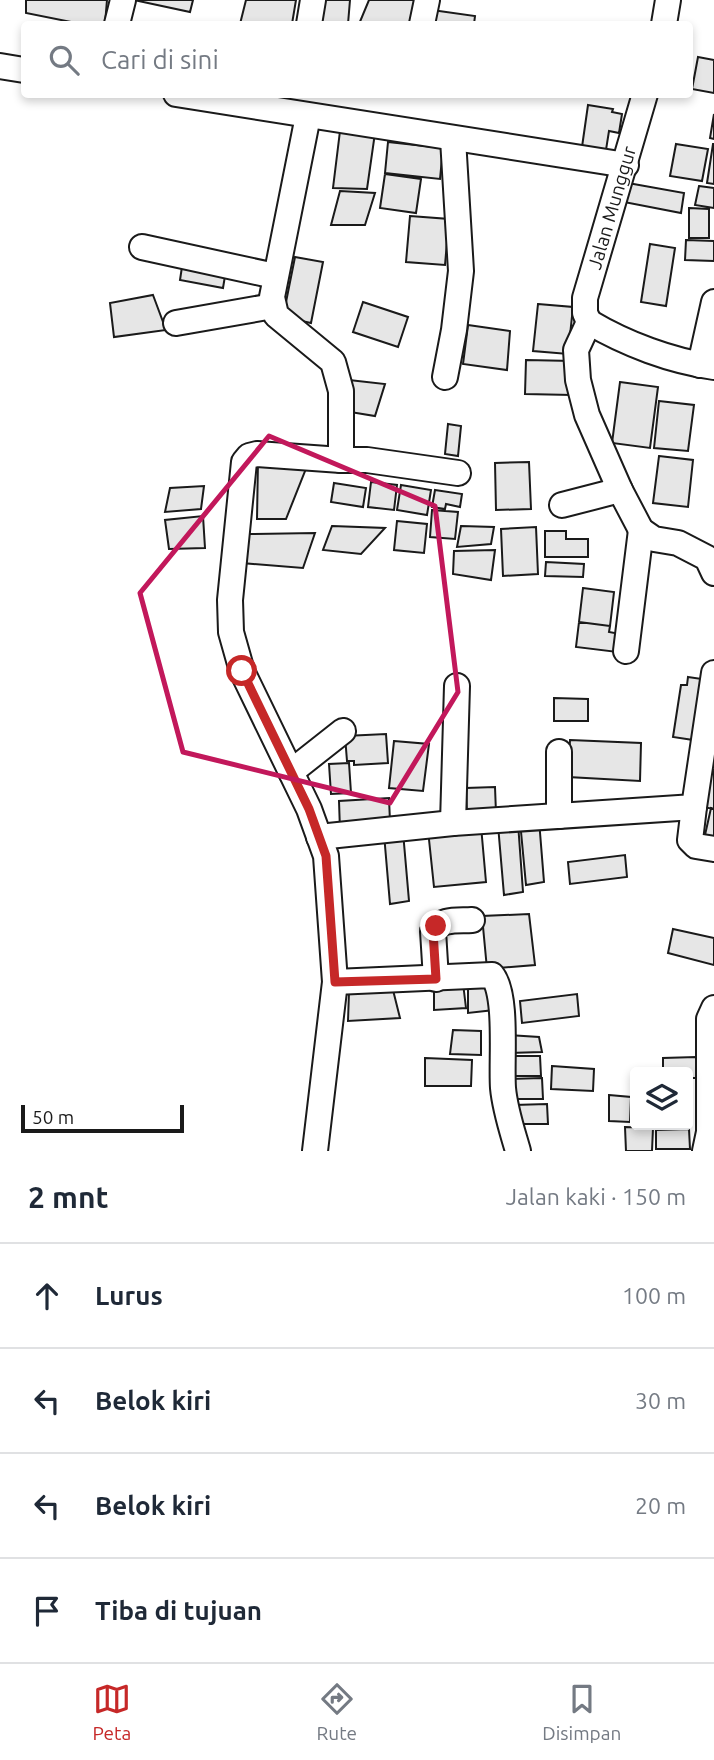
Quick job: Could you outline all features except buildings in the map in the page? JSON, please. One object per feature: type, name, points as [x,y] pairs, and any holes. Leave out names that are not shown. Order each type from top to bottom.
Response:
[{"type":"street","points":[[118,21],[123,0]]},
{"type":"street","points":[[310,21],[313,0]]},
{"type":"street","points":[[423,21],[427,0]]},
{"type":"street","points":[[664,21],[668,0]]},
{"type":"street","points":[[0,66],[21,70]]},
{"type":"street","points":[[211,98],[299,108],[453,139],[626,165]]},
{"type":"street","name":"Jalan Munggur","points":[[589,322],[585,313],[585,299],[644,98]]},
{"type":"street","points":[[299,108],[272,297],[273,306],[276,315],[290,329],[333,362],[341,391],[341,460]]},
{"type":"street","points":[[445,377],[461,271],[453,139]]},
{"type":"street","points":[[142,247],[275,276]]},
{"type":"street","points":[[714,302],[707,366],[612,336],[589,322],[576,350],[578,380],[587,415],[641,530],[654,539],[678,542],[707,558],[714,573]]},
{"type":"street","points":[[176,323],[273,306]]},
{"type":"street","points":[[315,1151],[335,982],[326,856],[309,809],[242,671],[231,632],[230,600],[244,462],[249,456],[257,454],[367,460],[458,473]]},
{"type":"street","points":[[562,505],[620,490]]},
{"type":"street","points":[[626,651],[641,530]]},
{"type":"street","points":[[714,673],[690,840],[696,846],[714,849]]},
{"type":"street","points":[[453,823],[457,686]]},
{"type":"street","points":[[291,772],[344,731]]},
{"type":"street","points":[[559,752],[559,816]]},
{"type":"street","points":[[319,838],[453,823],[694,807]]},
{"type":"street","points":[[436,979],[433,931],[443,922],[472,920]]},
{"type":"street","points":[[335,982],[492,975],[498,983],[501,999],[506,1113],[518,1151]]},
{"type":"street","points":[[705,1151],[709,1132],[709,1019],[714,1008]]},
{"type":"highlighted area","points":[[269,436],[435,506],[458,692],[390,803],[183,752],[140,593]]},
{"type":"route","points":[[242,671],[309,809],[326,856],[335,982],[436,979],[433,931],[436,926]]}]
